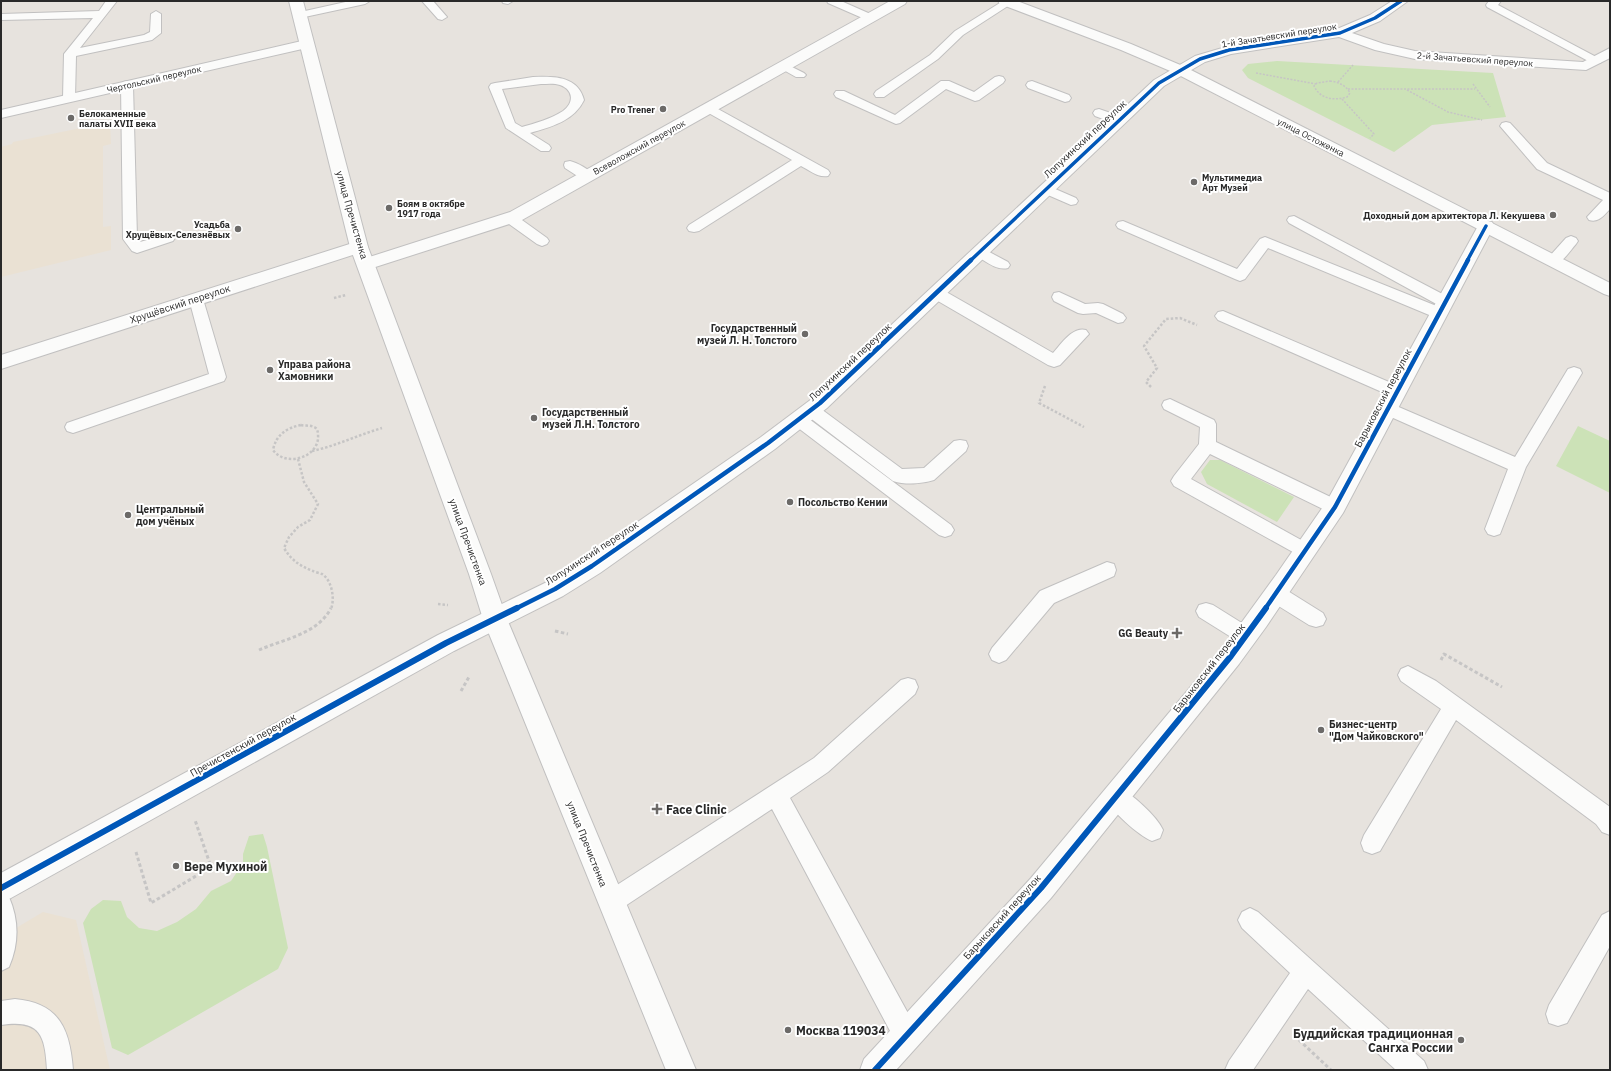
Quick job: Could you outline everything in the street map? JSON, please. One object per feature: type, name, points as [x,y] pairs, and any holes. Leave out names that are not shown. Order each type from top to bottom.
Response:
[{"type":"street","name":"улица Пречистенка","points":[[296,1],[362,255],[495,619],[610,902],[681,1070]]},
{"type":"street","name":"Всеволожский переулок","points":[[362,255],[510,218],[900,1]]},
{"type":"street","name":"1-й Зачатьевский переулок","points":[[1180,70],[1200,59],[1229,50],[1340,33],[1375,18],[1402,1]]},
{"type":"street","name":"улица Остоженка","points":[[1007,2],[1126,47],[1180,70],[1610,290]]},
{"type":"street","name":"2-й Зачатьевский переулок","points":[[1340,33],[1380,47],[1415,55],[1595,66]]},
{"type":"street","name":"Чертольский переулок","points":[[1,114],[306,44]]},
{"type":"street","points":[[1595,66],[1610,52]]},
{"type":"street","name":"Лопухинский переулок","points":[[495,619],[556,589],[592,566],[805,415],[1159,82],[1180,70]]},
{"type":"street","name":"Барыковский переулок","points":[[875,1070],[1041,888],[1246,636],[1335,507],[1486,226]]},
{"type":"street","name":"Хрущёвский переулок","points":[[1,362],[196,298],[362,255]]},
{"type":"street","name":"Пречистенский переулок","points":[[1,888],[446,643],[495,619]]},
{"type":"lane","points":[[69,98],[70,54],[112,1]]},
{"type":"lane","points":[[300,15],[364,1]]},
{"type":"lane","points":[[427,1],[442,17]]},
{"type":"lane","points":[[832,1],[871,18]]},
{"type":"lane","points":[[880,94],[934,57],[959,33],[1007,2]]},
{"type":"lane","points":[[1490,3],[1595,66]]},
{"type":"lane","points":[[1,17],[102,14]]},
{"type":"lane","points":[[70,54],[148,38],[155,33],[156,14]]},
{"type":"lane","points":[[784,66],[800,74]]},
{"type":"lane","points":[[520,132],[547,124],[573,109],[577,102],[578,95],[568,84],[547,80],[495,87],[510,125],[520,132],[545,148]]},
{"type":"lane","points":[[840,94],[896,120],[945,84],[975,97],[999,80]]},
{"type":"lane","points":[[127,85],[130,238],[137,248],[168,238]]},
{"type":"lane","points":[[1032,85],[1065,98]]},
{"type":"lane","points":[[709,108],[823,173]]},
{"type":"lane","points":[[1100,113],[1118,120]]},
{"type":"lane","points":[[1506,126],[1542,166],[1610,199],[1594,217]]},
{"type":"lane","points":[[694,228],[801,160]]},
{"type":"lane","points":[[570,165],[587,176]]},
{"type":"lane","points":[[1046,189],[1071,201]]},
{"type":"lane","points":[[510,218],[542,241]]},
{"type":"lane","points":[[1294,220],[1442,308]]},
{"type":"lane","points":[[1123,225],[1240,276],[1265,242],[1442,308]]},
{"type":"lane","points":[[1553,261],[1571,241]]},
{"type":"lane","points":[[980,252],[1003,265]]},
{"type":"lane","points":[[936,293],[1054,361],[1081,334]]},
{"type":"lane","points":[[1060,297],[1083,309],[1098,308],[1118,318]]},
{"type":"lane","points":[[73,427],[218,377],[196,298]]},
{"type":"lane","points":[[1223,316],[1518,466]]},
{"type":"lane","points":[[1494,529],[1518,466],[1574,373]]},
{"type":"lane","points":[[1170,405],[1208,424],[1207,445],[1180,481],[1306,551]]},
{"type":"lane","points":[[805,415],[899,476],[928,475],[960,446]]},
{"type":"lane","points":[[805,415],[945,530]]},
{"type":"lane","points":[[1207,445],[1335,507]]},
{"type":"lane","points":[[999,654],[1047,597],[1107,570]]},
{"type":"lane","points":[[1276,594],[1316,619]]},
{"type":"lane","points":[[1206,611],[1246,636]]},
{"type":"lane","points":[[1408,675],[1429,688],[1604,816],[1610,824]]},
{"type":"lane","points":[[610,902],[821,765],[908,687]]},
{"type":"lane","points":[[1372,843],[1453,707]]},
{"type":"lane","points":[[776,794],[906,1036]]},
{"type":"lane","points":[[1116,797],[1152,830]]},
{"type":"lane","points":[[1,905],[6,934],[1,959]]},
{"type":"lane","points":[[1250,920],[1415,1070]]},
{"type":"lane","points":[[1558,1014],[1610,923]]},
{"type":"lane","points":[[1238,1070],[1306,971]]},
{"type":"lane","points":[[1,1013],[15,1010],[37,1016],[52,1030],[59,1052],[60,1070]]},
{"type":"path","points":[[1338,82],[1356,62]]},
{"type":"path","points":[[1256,73],[1316,84],[1322,81],[1338,82],[1348,89],[1475,89]]},
{"type":"path","points":[[1472,82],[1475,89],[1506,126]]},
{"type":"path","points":[[1316,84],[1314,86],[1320,94],[1335,99],[1348,97],[1350,93],[1348,89]]},
{"type":"path","points":[[1407,90],[1448,112],[1506,126]]},
{"type":"path","points":[[1342,99],[1374,134],[1369,139]]},
{"type":"path","points":[[334,298],[348,294]]},
{"type":"path","points":[[1170,405],[1146,382],[1157,368],[1144,346],[1166,319],[1180,318],[1204,328],[1218,326],[1223,316]]},
{"type":"path","points":[[1045,386],[1039,403],[1084,428]]},
{"type":"path","points":[[312,451],[317,446],[319,440],[318,431],[314,427],[301,425],[287,430],[276,440],[273,446],[276,456],[282,459],[298,458],[312,451],[332,447],[359,435],[382,428]]},
{"type":"path","points":[[259,650],[317,627],[330,616],[334,601],[330,584],[322,574],[298,564],[289,558],[284,548],[298,527],[310,520],[318,504],[304,482],[298,458]]},
{"type":"path","points":[[438,604],[449,605]]},
{"type":"path","points":[[555,631],[568,634]]},
{"type":"path","points":[[461,692],[468,677]]},
{"type":"path","points":[[135,850],[151,903],[211,867],[194,816]]},
{"type":"path","points":[[1275,1017],[1331,1070]]},
{"type":"shaded area","points":[[110,122],[111,144],[103,146],[103,227],[111,226],[111,250],[1,277],[1,147],[12,144],[13,142]]},
{"type":"shaded area","points":[[43,912],[76,920],[110,1070],[1,1070],[1,937]]},
{"type":"green space","points":[[1277,61],[1493,73],[1506,117],[1432,125],[1394,152],[1248,78],[1242,70],[1248,64]]},
{"type":"green space","points":[[1578,426],[1610,441],[1610,493],[1556,466]]},
{"type":"green space","points":[[1210,460],[1220,460],[1294,497],[1277,522],[1207,484],[1201,472]]},
{"type":"green space","points":[[263,834],[288,948],[278,969],[128,1055],[112,1048],[83,923],[91,909],[103,900],[121,901],[127,917],[139,928],[157,931],[177,922],[196,909],[211,891],[231,881],[243,863],[243,854],[249,836]]},
{"type":"cycle path","points":[[1,888],[446,643],[555,589],[592,566],[768,443],[820,403],[1159,83],[1200,59],[1229,50],[1340,33],[1375,18],[1401,1]]},
{"type":"cycle path","points":[[875,1070],[1041,888],[1231,656],[1258,619],[1335,507],[1486,226]]},
{"type":"place","name":"Pro Trener","points":[[663,109]]},
{"type":"place","name":"Белокаменные палаты XVII века","points":[[71,118]]},
{"type":"place","name":"Мультимедиа Арт Музей","points":[[1194,182]]},
{"type":"place","name":"Боям в октябре 1917 года","points":[[389,208]]},
{"type":"place","name":"Доходный дом архитектора Л. Кекушева","points":[[1553,215]]},
{"type":"place","name":"Усадьба Хрущёвых-Селезнёвых","points":[[238,229]]},
{"type":"place","name":"Государственный музей Л. Н. Толстого","points":[[805,334]]},
{"type":"place","name":"Управа района Хамовники","points":[[270,370]]},
{"type":"place","name":"Государственный музей Л.Н. Толстого","points":[[534,418]]},
{"type":"place","name":"Посольство Кении","points":[[790,502]]},
{"type":"place","name":"Центральный дом учёных","points":[[128,515]]},
{"type":"place","name":"GG Beauty","points":[[1177,633]]},
{"type":"place","name":"Бизнес-центр \"Дом Чайковского\"","points":[[1321,730]]},
{"type":"place","name":"Face Clinic","points":[[657,809]]},
{"type":"place","name":"Вере Мухиной","points":[[176,866]]},
{"type":"place","name":"Москва 119034","points":[[788,1030]]},
{"type":"place","name":"Буддийская традиционная Сангха России","points":[[1461,1040]]}]
